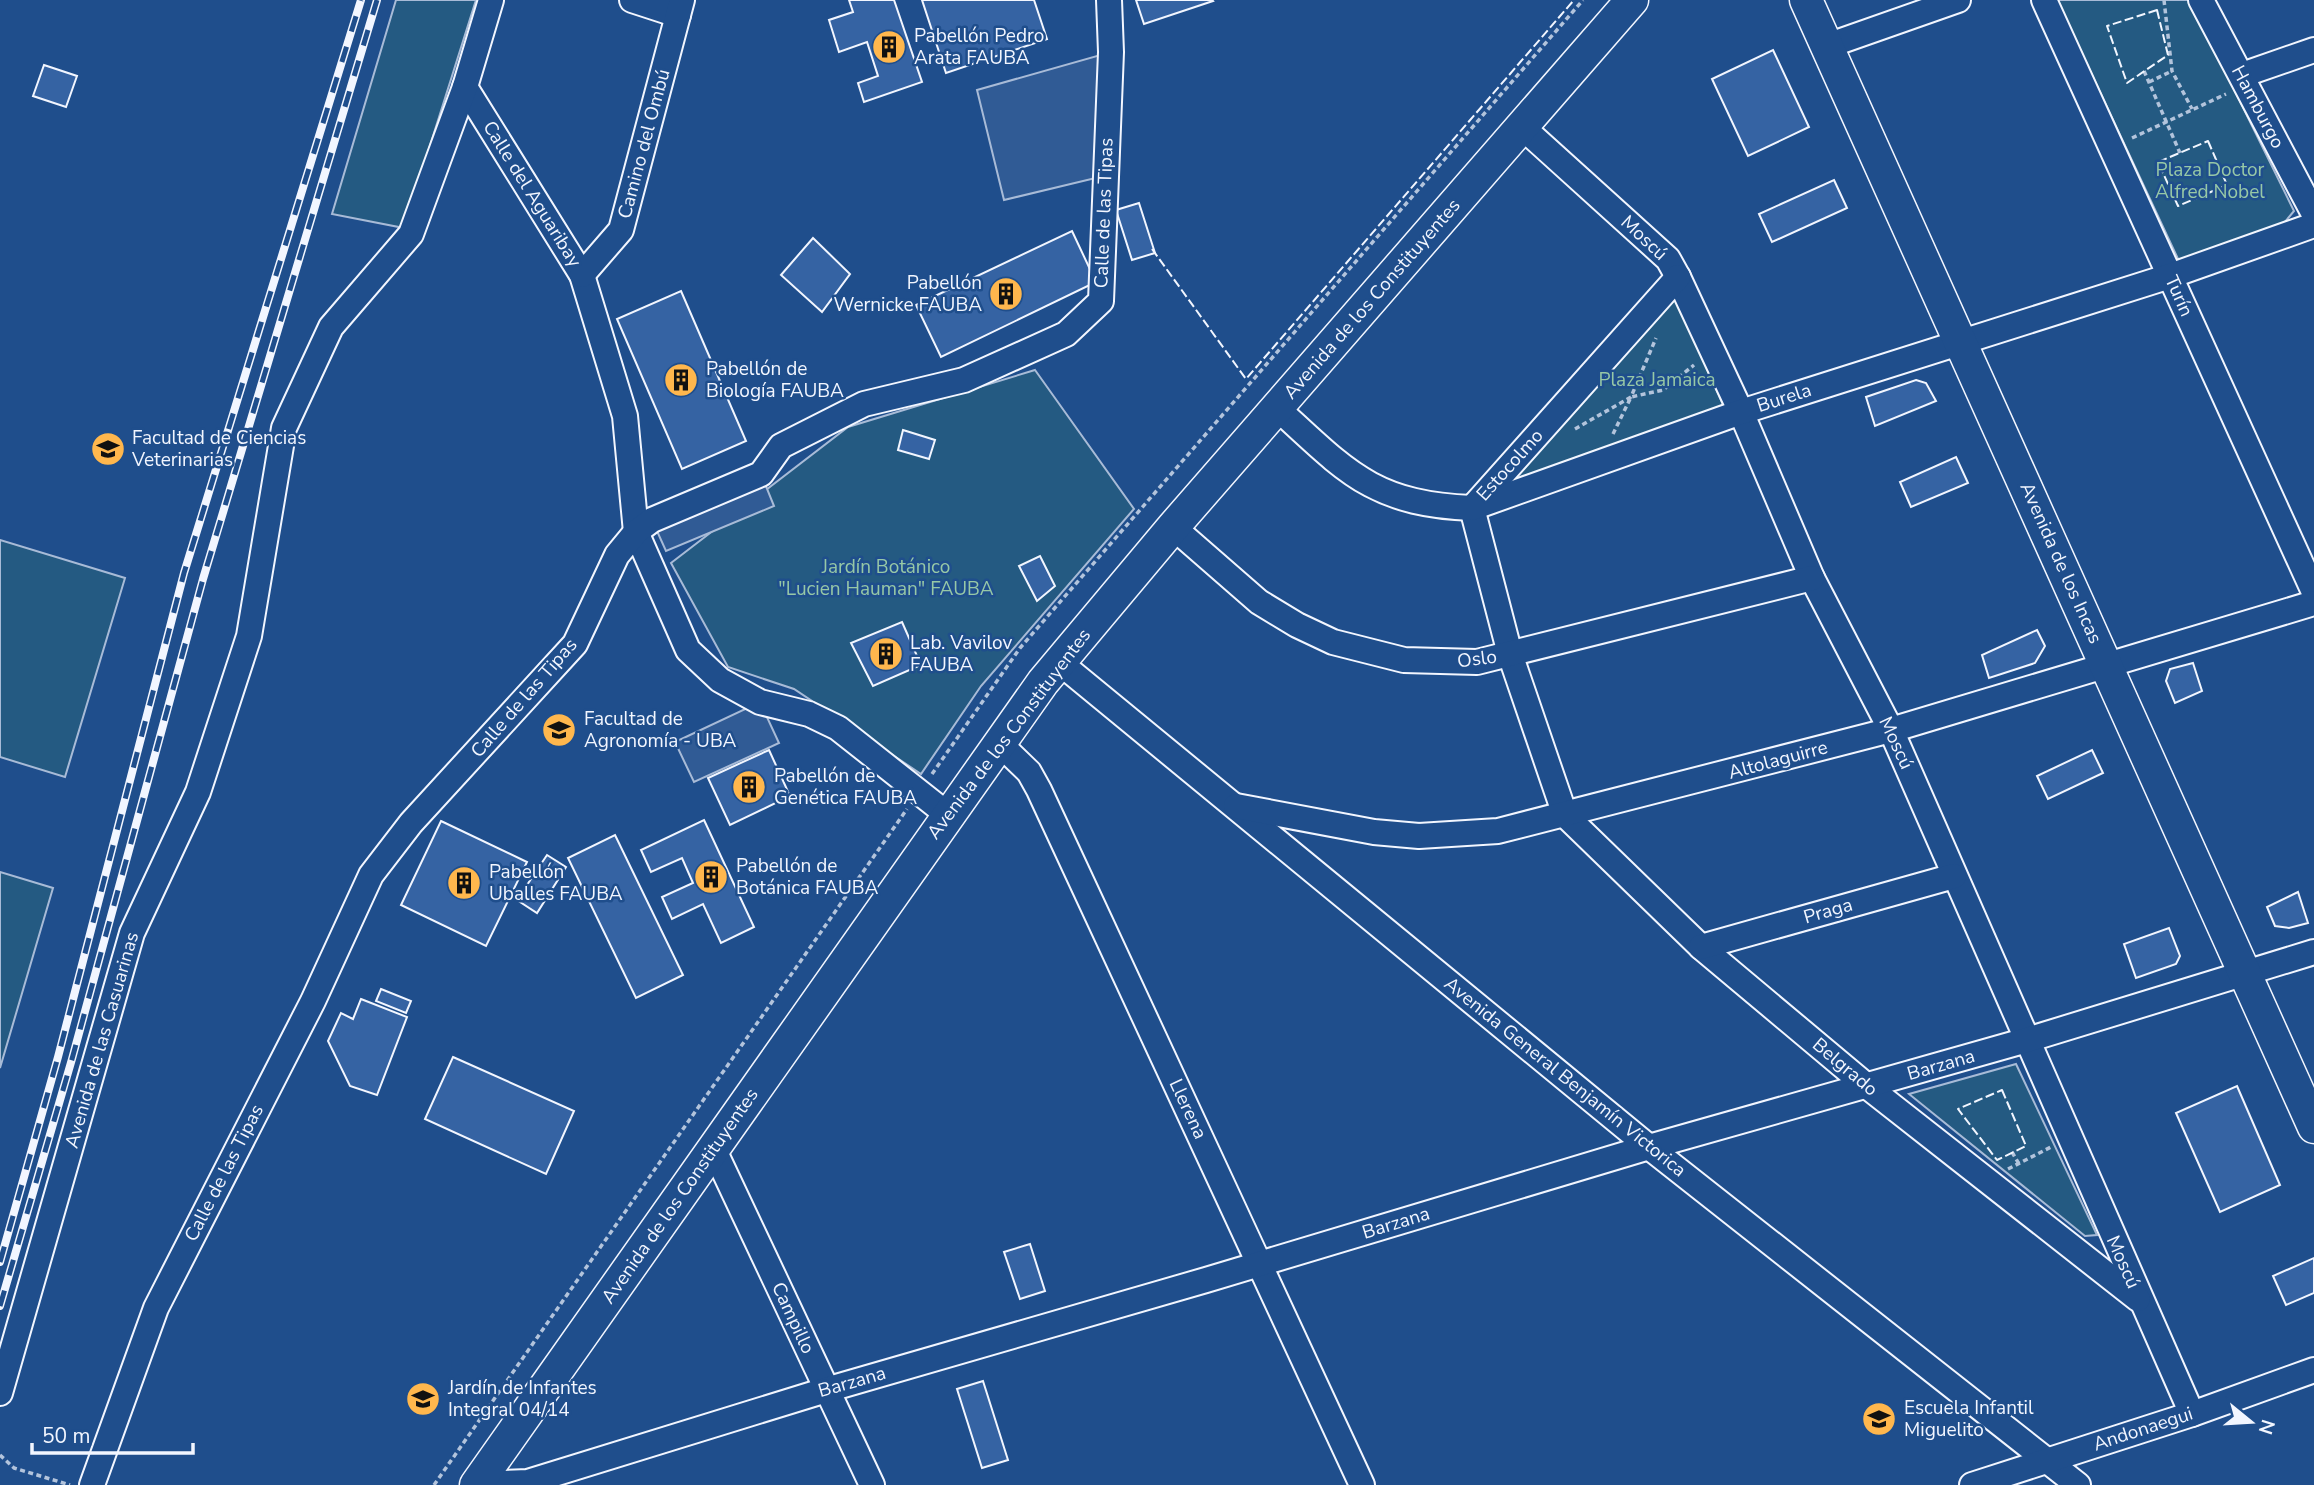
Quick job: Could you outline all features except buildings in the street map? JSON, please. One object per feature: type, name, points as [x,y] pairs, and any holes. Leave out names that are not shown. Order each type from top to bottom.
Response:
[{"type":"main road","name":"Avenida de los Constituyentes","points":[[476,1484],[714,1150],[948,814],[1059,662],[1631,0]]},
{"type":"main road","name":"Avenida de los Incas","points":[[1806,0],[2314,1127]]},
{"type":"street","name":"Avenida de las Casuarinas","points":[[0,1393],[132,933],[198,792],[249,636],[284,428],[331,327],[411,234],[465,87],[491,0]]},
{"type":"street","points":[[632,0],[680,8]]},
{"type":"street","name":"Calle de las Tipas","points":[[92,1485],[156,1307],[313,1000],[371,875],[411,823],[575,645],[617,555],[636,532],[652,520],[761,474],[781,446],[864,404],[964,380],[1066,334],[1101,301],[1111,52],[1109,0]]},
{"type":"street","points":[[1827,46],[1958,0]]},
{"type":"street","name":"Turín","points":[[2044,0],[2314,592]]},
{"type":"street","name":"Hamburgo","points":[[2201,0],[2314,214]]},
{"type":"street","name":"Camino del Ombú","points":[[582,275],[621,230],[680,8]]},
{"type":"street","points":[[2245,80],[2314,50]]},
{"type":"street","name":"Calle del Aguaribay","points":[[465,87],[582,275],[625,416],[636,532],[688,650],[704,668],[760,702],[809,714],[838,728],[948,814]]},
{"type":"street","name":"Moscú","points":[[1521,126],[1668,259],[1678,276],[1713,348],[1812,578],[1891,730],[2068,1138],[2192,1414]]},
{"type":"street","name":"Burela","points":[[1278,408],[1349,474],[1374,488],[1437,506],[1472,508],[1741,412],[2170,276],[2314,225]]},
{"type":"street","name":"Estocolmo","points":[[1565,815],[1510,654],[1472,508],[1678,276]]},
{"type":"street","name":"Oslo","points":[[1173,527],[1259,602],[1297,625],[1333,642],[1404,660],[1441,663],[1477,662],[1812,578]]},
{"type":"street","name":"Altolaguirre","points":[[1232,805],[1374,832],[1419,836],[1498,831],[1891,730],[2106,663],[2314,603]]},
{"type":"street","name":"Avenida General Benjamín Victorica","points":[[1059,662],[1649,1147],[2078,1485]]},
{"type":"street","name":"Llerena","points":[[999,743],[1029,772],[1039,790],[1362,1485]]},
{"type":"street","name":"Belgrado","points":[[1565,815],[1701,947],[1868,1087],[2141,1301]]},
{"type":"street","name":"Praga","points":[[1701,947],[1954,876]]},
{"type":"street","name":"Barzana","points":[[476,1484],[528,1482],[826,1390],[1649,1147],[1868,1087],[2314,952]]},
{"type":"street","name":"Campillo","points":[[714,1150],[872,1485]]},
{"type":"street","name":"Andonaegui","points":[[1977,1484],[2192,1414],[2314,1370]]},
{"type":"path","points":[[2164,0],[2172,71],[2192,109]]},
{"type":"path","points":[[2144,71],[2179,153]]},
{"type":"path","points":[[2149,83],[2172,71]]},
{"type":"path","points":[[2113,147],[2245,80]]},
{"type":"path","points":[[1600,462],[1631,397],[1663,390],[1713,348]]},
{"type":"path","points":[[1987,1180],[2068,1138]]},
{"type":"path","points":[[2012,1152],[2019,1164]]},
{"type":"path","points":[[0,1455],[14,1468],[70,1485]]},
{"type":"green space","points":[[396,0],[476,0],[404,228],[332,214]]},
{"type":"green space","name":"Plaza Doctor Alfred Nobel","points":[[2057,0],[2190,0],[2294,211],[2284,223],[2179,261]]},
{"type":"green space","name":"Plaza Jamaica","points":[[1672,290],[1725,409],[1494,490]]},
{"type":"green space","name":"Jardín Botánico \"Lucien Hauman\" FAUBA","points":[[1035,370],[1134,509],[981,686],[921,774],[794,689],[728,667],[671,563],[848,427]]},
{"type":"green space","points":[[0,540],[125,578],[65,777],[0,757]]},
{"type":"green space","points":[[0,872],[53,888],[0,1068]]},
{"type":"green space","points":[[2016,1064],[2097,1235],[2085,1236],[1909,1094]]},
{"type":"shaded area","points":[[1111,52],[1104,176],[1004,200],[977,90]]},
{"type":"shaded area","points":[[761,474],[774,506],[666,551],[652,520]]},
{"type":"shaded area","points":[[760,702],[779,743],[694,782],[675,742]]},
{"type":"railway","points":[[0,1262],[58,1057],[184,573],[361,0]]},
{"type":"railway","points":[[0,1306],[72,1059],[203,579],[377,0]]},
{"type":"fence","points":[[1152,249],[1246,379],[1574,0]]},
{"type":"fence","points":[[2157,10],[2168,55],[2127,83],[2107,26],[2157,10]]},
{"type":"fence","points":[[2208,141],[2227,185],[2178,206],[2158,162],[2208,141]]},
{"type":"fence","points":[[2002,1090],[2026,1146],[1997,1160],[1958,1109],[2002,1090]]},
{"type":"place","name":"Pabellón Pedro Arata FAUBA","points":[[889,47]]},
{"type":"place","name":"Pabellón Wernicke FAUBA","points":[[1006,294]]},
{"type":"place","name":"Pabellón de Biología FAUBA","points":[[681,380]]},
{"type":"place","name":"Facultad de Ciencias Veterinarias","points":[[108,449]]},
{"type":"place","name":"Lab. Vavilov FAUBA","points":[[886,654]]},
{"type":"place","name":"Facultad de Agronomía - UBA","points":[[559,730]]},
{"type":"place","name":"Pabellón de Genética FAUBA","points":[[749,787]]},
{"type":"place","name":"Pabellón de Botánica FAUBA","points":[[711,877]]},
{"type":"place","name":"Pabellón Uballes FAUBA","points":[[464,883]]},
{"type":"place","name":"Jardín de Infantes Integral 04/14","points":[[423,1399]]},
{"type":"place","name":"Escuela Infantil Miguelito","points":[[1879,1419]]}]
